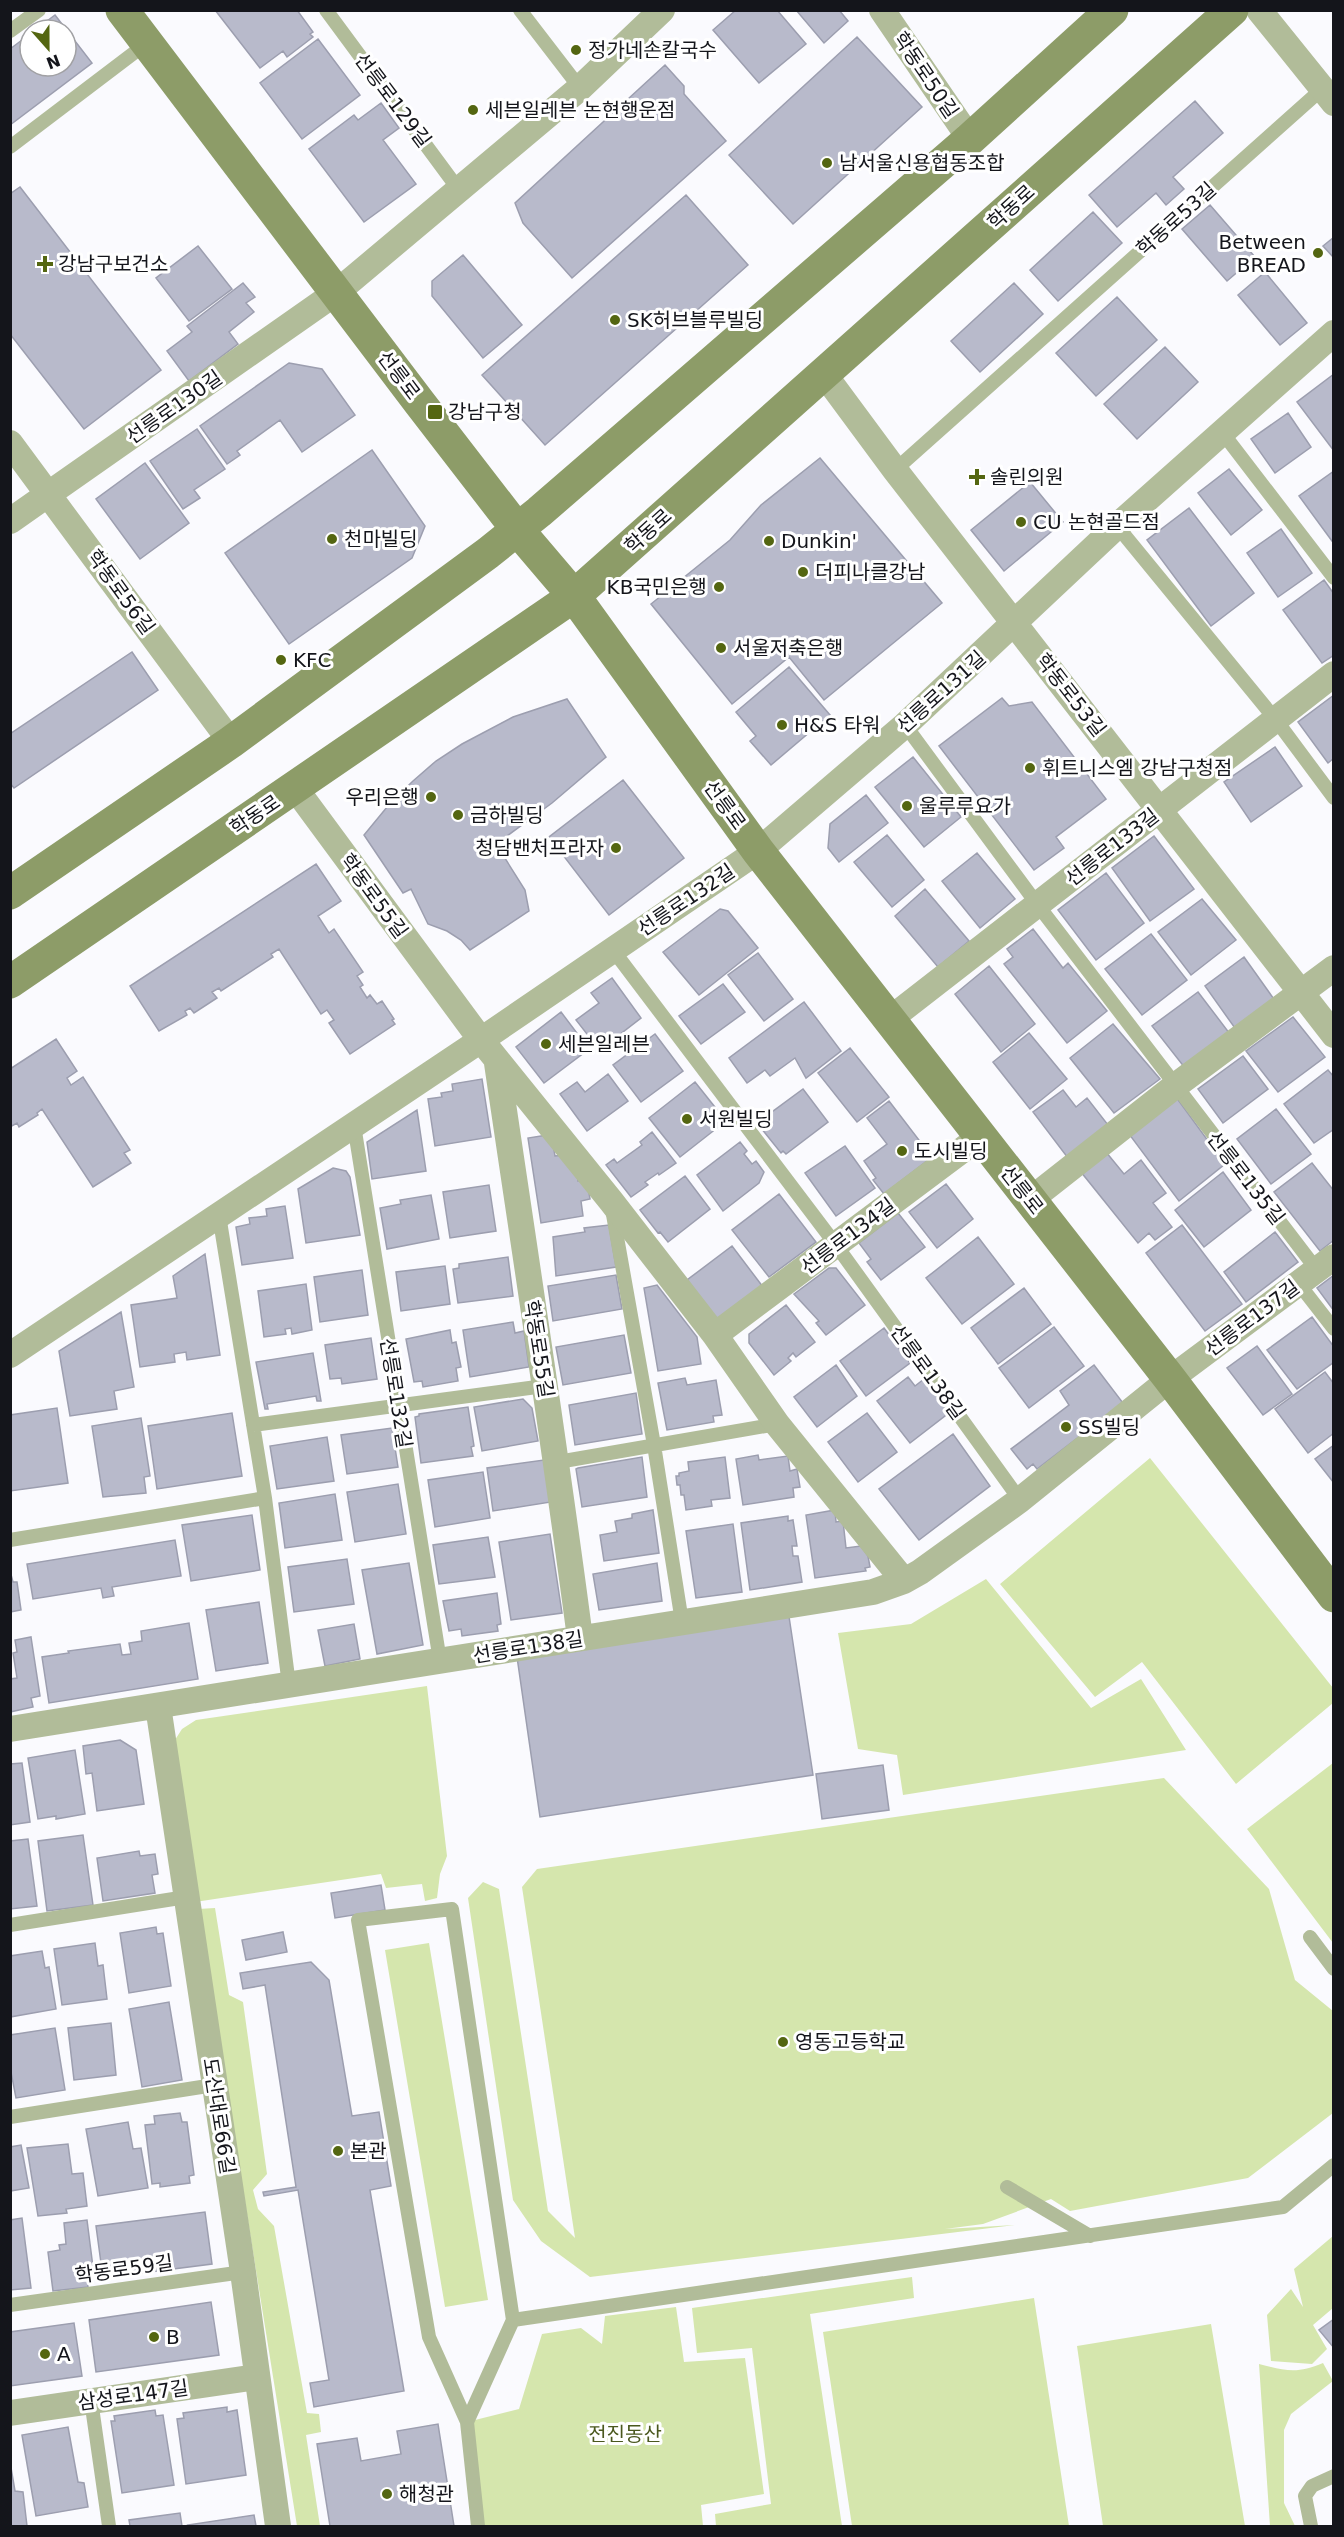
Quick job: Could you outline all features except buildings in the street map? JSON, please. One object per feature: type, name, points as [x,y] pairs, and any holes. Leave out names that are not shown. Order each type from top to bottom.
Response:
[{"type":"main road","name":"선릉로","points":[[122,10],[517,530],[574,596],[758,851],[1170,1378],[1333,1593]]},
{"type":"main road","points":[[10,894],[231,742],[517,530],[970,139],[1112,10]]},
{"type":"main road","name":"학동로","points":[[10,982],[574,596],[1232,10]]},
{"type":"street","points":[[337,292],[580,88],[662,10]]},
{"type":"street","name":"학동로50길","points":[[882,10],[970,139]]},
{"type":"street","points":[[1259,10],[1328,96]]},
{"type":"street","name":"선릉로130길","points":[[10,521],[51,495],[337,292]]},
{"type":"street","name":"선릉로131길","points":[[758,851],[905,725],[1222,432],[1330,343]]},
{"type":"street","name":"학동로53길","points":[[824,374],[895,470],[1334,1035]]},
{"type":"street","name":"학동로56길","points":[[10,443],[51,495],[231,742]]},
{"type":"street","name":"선릉로133길","points":[[890,1019],[1334,674]]},
{"type":"street","name":"학동로55길","points":[[295,788],[497,1061],[611,1201],[715,1335],[777,1424],[904,1581]]},
{"type":"street","name":"선릉로132길","points":[[10,1355],[481,1040],[758,851]]},
{"type":"street","points":[[1030,1200],[1175,1086],[1334,968]]},
{"type":"street","name":"학동로55길","points":[[497,1061],[544,1386],[558,1462],[580,1638]]},
{"type":"street","name":"선릉로134길","points":[[715,1335],[981,1136]]},
{"type":"street","name":"선릉로137길","points":[[1170,1378],[1316,1270]]},
{"type":"street","name":"선릉로138길","points":[[10,1729],[873,1592],[904,1581],[920,1572],[1020,1500],[1170,1378]]},
{"type":"street","name":"도산대로66길","points":[[158,1706],[243,2272],[278,2526]]},
{"type":"street","name":"삼성로147길","points":[[10,2413],[256,2377]]},
{"type":"lane","points":[[10,31],[39,10]]},
{"type":"lane","name":"선릉로129길","points":[[326,10],[459,190]]},
{"type":"lane","points":[[520,10],[580,88]]},
{"type":"lane","points":[[10,147],[147,43]]},
{"type":"lane","name":"학동로53길","points":[[895,470],[1328,96]]},
{"type":"lane","points":[[1222,432],[1334,578]]},
{"type":"lane","points":[[1118,526],[1276,720],[1334,798]]},
{"type":"lane","name":"선릉로135길","points":[[905,725],[1037,904],[1316,1270],[1334,1329]]},
{"type":"lane","points":[[613,950],[836,1245]]},
{"type":"lane","name":"선릉로132길","points":[[354,1125],[440,1661]]},
{"type":"lane","name":"학동로55길","points":[[611,1201],[654,1445],[682,1622]]},
{"type":"lane","points":[[219,1215],[265,1498],[289,1685]]},
{"type":"lane","name":"선릉로138길","points":[[836,1245],[1020,1500]]},
{"type":"lane","points":[[253,1425],[544,1386]]},
{"type":"lane","points":[[558,1462],[777,1424]]},
{"type":"lane","points":[[10,1540],[265,1498]]},
{"type":"lane","points":[[10,1925],[186,1897]]},
{"type":"lane","points":[[467,2422],[513,2320],[452,1909],[358,1920],[429,2337],[467,2422],[478,2526]]},
{"type":"lane","points":[[1310,1937],[1334,1970]]},
{"type":"lane","points":[[10,2117],[214,2085]]},
{"type":"lane","points":[[513,2320],[1283,2207],[1334,2165]]},
{"type":"lane","points":[[1006,2187],[1090,2236]]},
{"type":"lane","name":"학동로59길","points":[[10,2305],[243,2272]]},
{"type":"lane","points":[[91,2400],[109,2526]]},
{"type":"lane","points":[[1311,2526],[1305,2496],[1312,2486],[1334,2476]]},
{"type":"green space","points":[[1150,1458],[1333,1688],[1333,1703],[1236,1784],[1142,1662],[1095,1697],[1000,1584]]},
{"type":"green space","points":[[986,1579],[1091,1708],[1141,1679],[1186,1750],[903,1795],[897,1755],[858,1749],[838,1633],[911,1624]]},
{"type":"green space","points":[[427,1686],[447,1856],[440,1874],[437,1898],[425,1901],[422,1884],[386,1888],[381,1874],[195,1902],[171,1746],[182,1729],[196,1720]]},
{"type":"green space","points":[[1333,1763],[1333,1943],[1247,1829]]},
{"type":"green space","points":[[1164,1778],[1269,1889],[1295,1980],[1333,2011],[1333,2113],[1248,2178],[1070,2211],[1051,2199],[983,2224],[945,2229],[1015,2225],[590,2277],[541,2241],[513,2200],[468,1898],[483,1882],[499,1889],[548,2211],[575,2238],[522,1887],[537,1869]]},
{"type":"green space","points":[[215,1908],[229,1995],[243,2002],[267,2174],[253,2190],[258,2209],[274,2226],[307,2413],[319,2414],[321,2432],[306,2435],[320,2526],[297,2526],[198,1909]]},
{"type":"green space","points":[[429,1943],[488,2300],[445,2307],[385,1950]]},
{"type":"green space","points":[[1333,2236],[1333,2308],[1313,2325],[1327,2349],[1312,2364],[1271,2361],[1267,2315],[1291,2289],[1303,2307],[1294,2269]]},
{"type":"green space","points":[[912,2277],[914,2298],[810,2314],[842,2526],[716,2526],[715,2514],[771,2504],[752,2348],[697,2353],[692,2308]]},
{"type":"green space","points":[[1034,2298],[1069,2526],[852,2526],[823,2332]]},
{"type":"green space","name":"전진동산","points":[[676,2307],[684,2362],[745,2358],[764,2494],[701,2505],[703,2526],[478,2526],[467,2422],[519,2409],[542,2334],[581,2328],[602,2344],[605,2316]]},
{"type":"green space","points":[[1211,2324],[1245,2526],[1103,2526],[1077,2346]]},
{"type":"green space","points":[[1323,2363],[1333,2381],[1291,2414],[1284,2430],[1284,2503],[1295,2526],[1270,2526],[1259,2364],[1299,2370]]},
{"type":"place","name":"정가네손칼국수","points":[[576,50]]},
{"type":"place","name":"세븐일레븐 논현행운점","points":[[473,110]]},
{"type":"place","name":"남서울신용협동조합","points":[[827,163]]},
{"type":"place","name":"Between BREAD","points":[[1318,253]]},
{"type":"place","name":"강남구보건소","points":[[45,264]]},
{"type":"place","name":"SK허브블루빌딩","points":[[615,320]]},
{"type":"place","name":"강남구청","points":[[435,412]]},
{"type":"place","name":"솔린의원","points":[[977,477]]},
{"type":"place","name":"CU 논현골드점","points":[[1021,522]]},
{"type":"place","name":"천마빌딩","points":[[332,539]]},
{"type":"place","name":"Dunkin'","points":[[769,541]]},
{"type":"place","name":"더피나클강남","points":[[803,572]]},
{"type":"place","name":"KB국민은행","points":[[719,587]]},
{"type":"place","name":"서울저축은행","points":[[721,648]]},
{"type":"place","name":"KFC","points":[[281,660]]},
{"type":"place","name":"H&S 타워","points":[[782,725]]},
{"type":"place","name":"휘트니스엠 강남구청점","points":[[1030,768]]},
{"type":"place","name":"우리은행","points":[[431,797]]},
{"type":"place","name":"울루루요가","points":[[907,806]]},
{"type":"place","name":"금하빌딩","points":[[458,815]]},
{"type":"place","name":"청담밴처프라자","points":[[616,848]]},
{"type":"place","name":"세븐일레븐","points":[[546,1044]]},
{"type":"place","name":"서원빌딩","points":[[687,1119]]},
{"type":"place","name":"도시빌딩","points":[[902,1151]]},
{"type":"place","name":"SS빌딩","points":[[1066,1427]]},
{"type":"place","name":"영동고등학교","points":[[783,2042]]},
{"type":"place","name":"본관","points":[[338,2151]]},
{"type":"place","name":"B","points":[[154,2337]]},
{"type":"place","name":"A","points":[[45,2354]]},
{"type":"place","name":"해청관","points":[[387,2494]]}]
